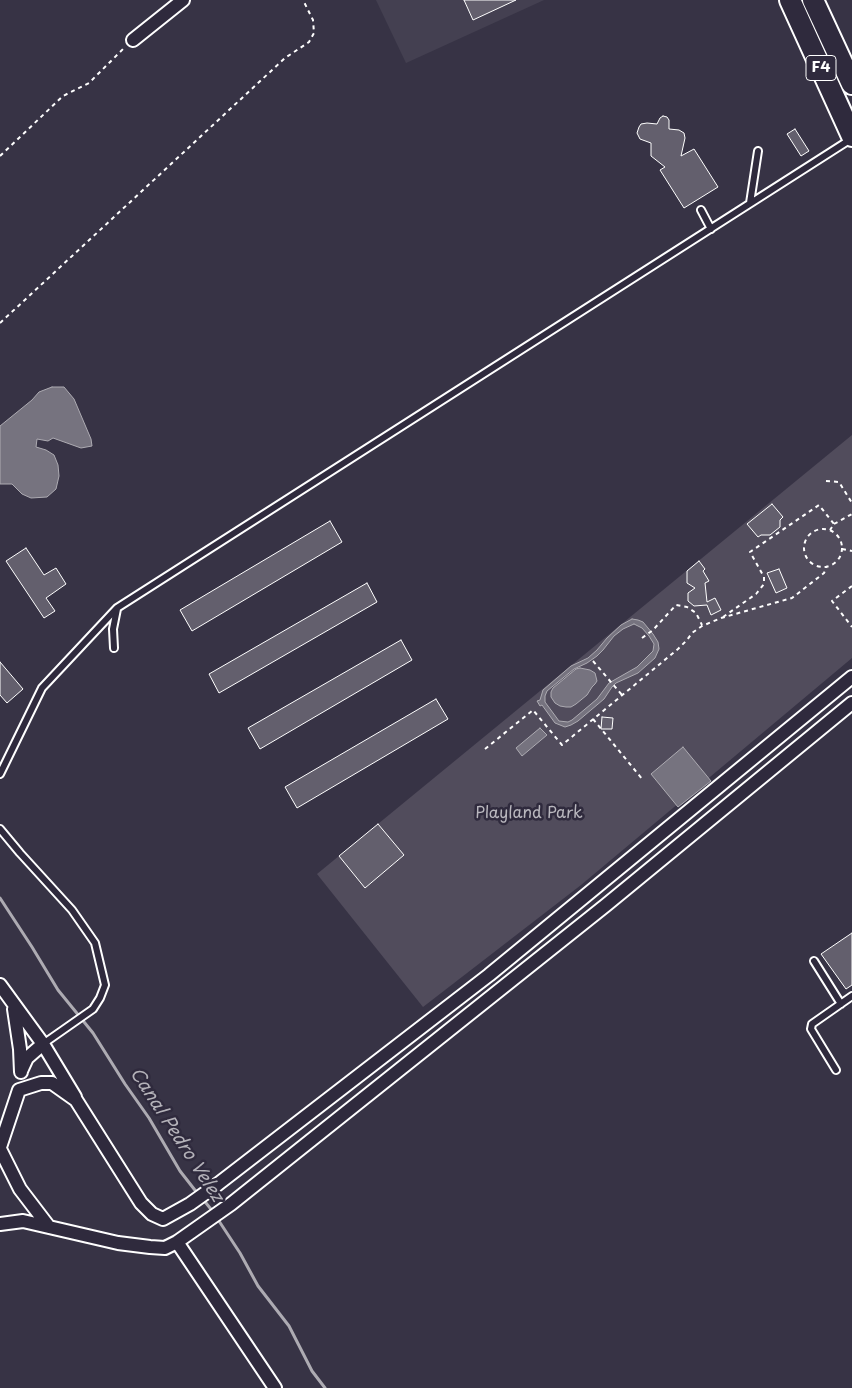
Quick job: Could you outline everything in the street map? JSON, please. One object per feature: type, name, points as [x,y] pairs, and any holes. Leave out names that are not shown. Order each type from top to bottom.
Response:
[{"type":"highway","name":"F4","points":[[790,0],[852,137]]},
{"type":"highway","name":"F4","points":[[813,0],[852,84]]},
{"type":"street","points":[[133,40],[183,0]]},
{"type":"street","points":[[0,985],[43,1044],[141,1203],[152,1214],[163,1219],[190,1204],[218,1184],[489,975],[852,677]]},
{"type":"street","points":[[0,1224],[23,1221],[118,1244],[165,1248],[177,1242],[232,1204],[606,905],[852,703]]},
{"type":"street","points":[[13,1004],[20,1049],[20,1090],[0,1148],[20,1189],[49,1227]]},
{"type":"street","points":[[21,1072],[27,1058],[43,1044]]},
{"type":"street","points":[[353,1080],[356,1092],[364,1097]]},
{"type":"street","points":[[20,1090],[42,1083],[52,1084],[76,1100]]},
{"type":"street","points":[[327,1100],[336,1102],[339,1107],[339,1118]]},
{"type":"street","points":[[177,1242],[275,1388]]},
{"type":"lane","points":[[0,774],[42,688],[117,608],[852,137]]},
{"type":"lane","points":[[750,203],[758,151]]},
{"type":"lane","points":[[701,210],[711,229]]},
{"type":"lane","points":[[114,648],[113,629],[117,608]]},
{"type":"lane","points":[[0,830],[72,910],[95,943],[105,985],[94,1009],[43,1044]]},
{"type":"lane","points":[[814,961],[842,1004]]},
{"type":"lane","points":[[836,1070],[811,1029],[812,1024],[852,996]]},
{"type":"path","points":[[0,323],[285,58],[309,42],[314,33],[313,20],[303,0]]},
{"type":"path","points":[[0,156],[63,96],[89,83],[133,40]]},
{"type":"path","points":[[826,481],[839,482],[852,503]]},
{"type":"path","points":[[721,618],[756,594],[764,584],[764,577],[750,552],[819,505],[834,524]]},
{"type":"path","points":[[830,530],[834,524],[852,514]]},
{"type":"path","points":[[824,529],[830,530],[839,538],[842,549],[833,564],[816,566],[806,558],[804,547],[808,536],[812,532],[824,529]]},
{"type":"path","points":[[842,549],[852,551]]},
{"type":"path","points":[[485,749],[533,710],[562,745],[678,649],[688,640],[692,633],[702,626],[721,618],[792,598],[824,573],[827,566]]},
{"type":"path","points":[[852,586],[832,601],[852,626]]},
{"type":"path","points":[[642,638],[653,630],[676,605],[687,607],[696,613],[702,626]]},
{"type":"path","points":[[593,660],[622,695]]},
{"type":"path","points":[[593,719],[642,780]]},
{"type":"shaded area","points":[[376,0],[544,0],[406,63]]},
{"type":"shaded area","points":[[52,387],[64,387],[74,399],[91,439],[92,446],[81,448],[53,438],[48,441],[37,439],[36,447],[54,455],[58,465],[59,476],[56,489],[47,497],[31,498],[22,494],[12,484],[0,484],[0,426],[39,392]]},
{"type":"shaded area","points":[[632,619],[643,622],[658,642],[659,649],[655,658],[638,673],[616,683],[604,699],[578,721],[565,727],[555,723],[537,701],[540,700],[543,690],[571,666],[588,658],[621,625]],"holes":[[[634,624],[642,628],[654,644],[653,651],[637,667],[609,683],[597,699],[572,720],[568,722],[559,721],[545,702],[547,691],[574,669],[597,656],[614,636],[623,629]]]},
{"type":"shaded area","points":[[580,668],[595,673],[597,681],[595,684],[587,695],[571,707],[560,706],[555,703],[551,697],[553,688],[576,669]]},
{"type":"shaded area","points":[[540,728],[547,735],[522,756],[516,748]]},
{"type":"shaded area","points":[[683,747],[711,781],[678,807],[651,774]]},
{"type":"green space","name":"Playland Park","points":[[852,435],[852,658],[581,885],[423,1007],[317,874]]},
{"type":"building","points":[[464,0],[516,0],[473,20]]},
{"type":"building","points":[[663,116],[669,120],[669,129],[679,130],[684,133],[685,138],[681,156],[694,149],[718,187],[684,208],[660,170],[665,167],[651,156],[651,143],[640,139],[637,133],[641,124],[657,124]]},
{"type":"building","points":[[795,129],[809,151],[801,156],[787,134]]},
{"type":"building","points":[[772,504],[783,517],[780,520],[780,527],[770,535],[758,537],[747,524]]},
{"type":"building","points":[[330,521],[342,542],[192,631],[180,610]]},
{"type":"building","points":[[26,548],[44,575],[56,568],[66,584],[46,598],[55,611],[44,618],[6,561]]},
{"type":"building","points":[[699,561],[705,569],[703,571],[709,581],[705,583],[707,602],[715,598],[721,610],[711,615],[707,605],[694,606],[688,601],[688,593],[695,588],[687,583],[687,571]]},
{"type":"building","points":[[779,569],[787,588],[776,593],[767,573]]},
{"type":"building","points":[[367,583],[377,602],[219,693],[209,674]]},
{"type":"building","points":[[401,640],[412,660],[260,749],[248,728]]},
{"type":"building","points":[[0,662],[23,689],[7,703],[0,695]]},
{"type":"building","points":[[436,699],[448,719],[297,808],[285,787]]},
{"type":"building","points":[[602,717],[613,718],[612,729],[601,729]]},
{"type":"building","points":[[378,824],[404,855],[365,888],[339,856]]},
{"type":"building","points":[[852,933],[852,985],[846,989],[821,954]]},
{"type":"waterway","name":"Canal Pedro Velez","points":[[0,898],[58,990],[93,1033],[149,1118],[180,1171],[198,1194]]},
{"type":"waterway","name":"Canal Pedro Velez","points":[[202,1198],[214,1213]]},
{"type":"waterway","name":"Canal Pedro Velez","points":[[217,1218],[240,1253],[258,1286],[289,1326],[312,1371],[325,1388]]}]
